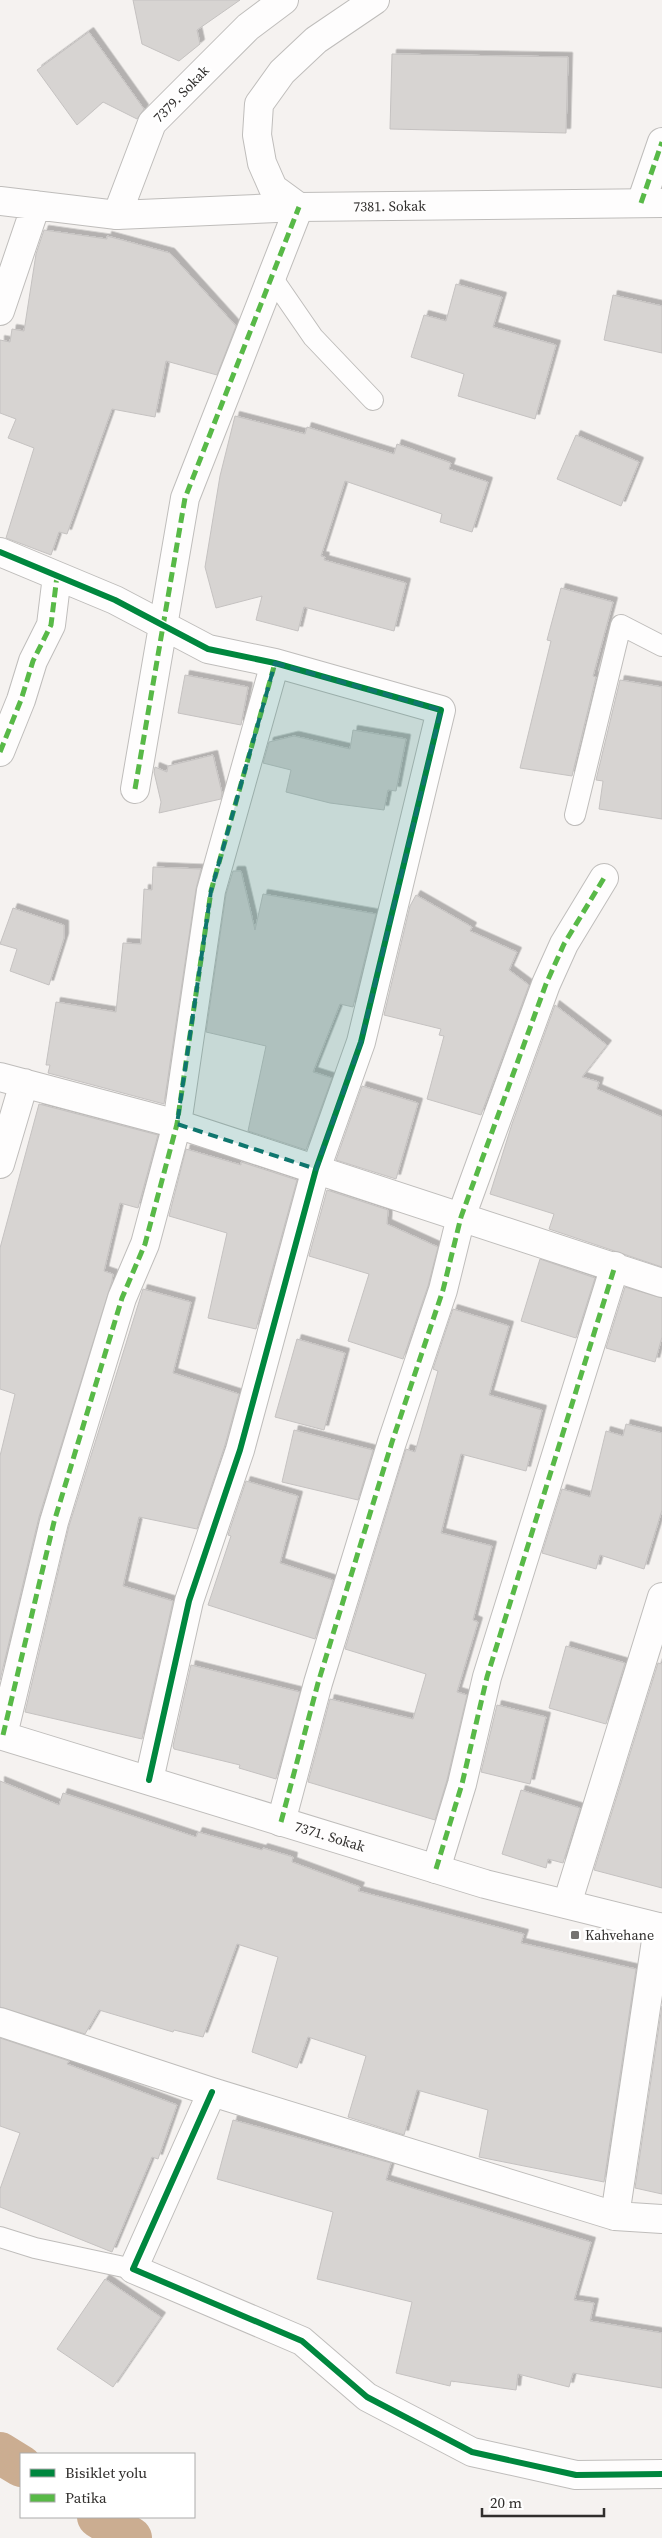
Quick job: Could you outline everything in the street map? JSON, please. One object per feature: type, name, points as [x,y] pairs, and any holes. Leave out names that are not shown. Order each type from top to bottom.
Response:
[{"type":"street","name":"7379. Sokak","points":[[117,216],[152,123],[248,26],[284,0]]},
{"type":"street","points":[[135,789],[185,498],[298,208],[273,188],[262,163],[257,135],[259,104],[282,72],[316,40],[375,0]]},
{"type":"street","points":[[651,203],[662,142]]},
{"type":"street","name":"7381. Sokak","points":[[0,201],[117,216],[298,208],[651,203]]},
{"type":"street","points":[[0,310],[36,205]]},
{"type":"street","points":[[0,552],[115,600],[208,649],[275,663],[440,710],[361,1042],[316,1170],[240,1450],[189,1601],[149,1780]]},
{"type":"street","points":[[0,752],[21,700],[33,661],[51,625],[57,576]]},
{"type":"street","points":[[1,1735],[54,1522],[122,1298],[145,1244],[177,1124],[211,891],[275,663]]},
{"type":"street","points":[[281,1822],[318,1683],[392,1442],[442,1290],[461,1216],[546,984],[564,944],[604,878]]},
{"type":"street","points":[[0,1164],[12,1080],[177,1124],[662,1282]]},
{"type":"street","points":[[436,1870],[462,1784],[487,1677],[615,1266]]},
{"type":"street","points":[[567,1904],[662,1597]]},
{"type":"street","name":"7371. Sokak","points":[[1,1735],[436,1870],[660,1928]]},
{"type":"street","points":[[615,2216],[660,1928]]},
{"type":"street","points":[[0,2022],[212,2092],[615,2216],[662,2219]]},
{"type":"street","points":[[212,2092],[133,2269],[302,2340],[367,2397],[472,2452],[576,2476],[662,2474]]},
{"type":"lane","points":[[271,276],[313,338],[373,400]]},
{"type":"lane","points":[[575,815],[621,624],[662,646]]},
{"type":"lane","points":[[0,2237],[35,2248],[133,2269]]},
{"type":"highlighted area","points":[[275,663],[441,710],[361,1042],[316,1169],[177,1124],[211,891]]},
{"type":"building","points":[[133,0],[240,0],[197,30],[200,44],[179,61],[142,44]]},
{"type":"building","points":[[89,32],[144,109],[137,119],[103,102],[77,125],[37,70]]},
{"type":"building","points":[[392,54],[568,57],[566,133],[390,129]]},
{"type":"building","points":[[44,230],[107,239],[107,236],[170,253],[236,326],[217,375],[166,361],[155,417],[112,409],[67,534],[59,532],[51,555],[6,538],[34,448],[8,438],[16,419],[0,413],[0,340],[10,342],[12,329],[24,331],[36,254]]},
{"type":"building","points":[[456,284],[502,297],[493,327],[556,345],[535,419],[458,396],[464,374],[411,357],[424,315],[446,321]]},
{"type":"building","points":[[613,295],[662,306],[662,353],[604,340]]},
{"type":"building","points":[[235,416],[305,434],[307,427],[394,454],[397,444],[451,463],[449,469],[488,482],[472,532],[440,522],[442,514],[345,481],[321,556],[325,557],[324,560],[406,583],[394,631],[304,607],[298,631],[256,620],[262,596],[216,608],[205,567],[220,476]]},
{"type":"building","points":[[576,435],[639,462],[621,506],[557,479]]},
{"type":"building","points":[[561,588],[613,602],[593,676],[596,677],[572,776],[520,768],[551,641],[547,640]]},
{"type":"building","points":[[185,675],[248,687],[241,725],[178,713]]},
{"type":"building","points":[[620,680],[662,687],[662,819],[599,809],[603,781],[596,780]]},
{"type":"building","points":[[353,730],[406,739],[396,791],[388,790],[384,810],[330,803],[286,792],[291,770],[263,763],[269,742],[294,736],[350,749]]},
{"type":"building","points":[[213,755],[222,793],[221,799],[159,813],[161,802],[154,772],[155,767],[167,772],[168,766]]},
{"type":"building","points":[[153,867],[201,869],[196,889],[164,1104],[48,1073],[50,1065],[46,1065],[56,1002],[116,1012],[123,943],[141,944],[144,889],[152,890]]},
{"type":"building","points":[[233,871],[241,871],[255,930],[263,894],[376,914],[353,1007],[340,1004],[313,1072],[332,1078],[306,1150],[248,1131],[266,1046],[206,1032],[226,894]]},
{"type":"building","points":[[416,895],[472,927],[470,931],[517,952],[509,970],[529,985],[481,1115],[427,1099],[444,1036],[439,1035],[441,1029],[384,1015],[410,906]]},
{"type":"building","points":[[13,908],[64,925],[64,938],[49,985],[10,971],[17,949],[0,944]]},
{"type":"building","points":[[555,1005],[607,1045],[582,1077],[599,1082],[597,1089],[662,1117],[662,1267],[549,1229],[554,1214],[490,1194],[512,1124]]},
{"type":"building","points":[[362,1086],[418,1103],[396,1179],[336,1160]]},
{"type":"building","points":[[39,1104],[158,1135],[138,1208],[120,1203],[104,1271],[113,1274],[112,1281],[39,1517],[0,1680],[0,1456],[15,1394],[0,1389],[0,1248]]},
{"type":"building","points":[[186,1149],[241,1165],[241,1162],[297,1180],[256,1329],[208,1318],[227,1233],[169,1216]]},
{"type":"building","points":[[327,1190],[388,1210],[387,1224],[438,1247],[428,1286],[403,1359],[348,1341],[369,1274],[309,1256]]},
{"type":"building","points":[[540,1259],[595,1278],[576,1338],[521,1321]]},
{"type":"building","points":[[625,1287],[662,1298],[662,1337],[655,1362],[606,1348]]},
{"type":"building","points":[[143,1289],[191,1302],[173,1373],[239,1394],[225,1445],[197,1529],[139,1517],[123,1586],[173,1601],[142,1739],[25,1712],[69,1526]]},
{"type":"building","points":[[453,1309],[509,1326],[489,1395],[542,1410],[526,1471],[461,1454],[441,1533],[492,1546],[473,1620],[478,1622],[457,1692],[467,1695],[447,1780],[435,1820],[308,1782],[330,1699],[413,1719],[426,1674],[345,1649],[406,1449],[415,1452],[438,1371],[433,1369]]},
{"type":"building","points":[[297,1339],[345,1353],[324,1430],[275,1417]]},
{"type":"building","points":[[626,1424],[662,1433],[662,1510],[644,1569],[600,1555],[596,1569],[542,1553],[562,1489],[590,1497],[606,1431],[623,1436]]},
{"type":"building","points":[[294,1430],[373,1450],[358,1500],[282,1482]]},
{"type":"building","points":[[246,1481],[298,1496],[280,1563],[333,1580],[315,1639],[208,1605],[231,1536],[228,1535]]},
{"type":"building","points":[[566,1646],[625,1663],[606,1724],[549,1708]]},
{"type":"building","points":[[658,1663],[662,1664],[662,1888],[594,1870]]},
{"type":"building","points":[[191,1665],[300,1692],[276,1779],[239,1768],[240,1765],[174,1749],[173,1746]]},
{"type":"building","points":[[497,1705],[546,1717],[530,1784],[481,1772]]},
{"type":"building","points":[[0,1781],[59,1805],[63,1793],[196,1837],[198,1832],[262,1850],[263,1848],[293,1857],[292,1862],[360,1887],[358,1891],[524,1934],[521,1943],[636,1969],[604,2182],[479,2157],[488,2110],[417,2090],[404,2135],[348,2117],[366,2056],[308,2037],[297,2068],[252,2052],[278,1957],[237,1944],[203,2037],[174,2030],[173,2032],[99,2010],[85,2034],[0,2007]]},
{"type":"building","points":[[521,1790],[580,1808],[563,1863],[548,1859],[546,1868],[502,1854]]},
{"type":"building","points":[[662,2006],[662,2194],[635,2188]]},
{"type":"building","points":[[0,2038],[69,2061],[67,2064],[177,2105],[158,2159],[152,2157],[112,2252],[0,2207],[0,2189],[20,2133],[0,2126]]},
{"type":"building","points":[[233,2120],[391,2163],[386,2180],[591,2242],[574,2300],[594,2303],[590,2321],[662,2333],[662,2388],[573,2373],[569,2387],[518,2374],[516,2390],[451,2381],[450,2386],[396,2373],[412,2302],[317,2279],[333,2212],[217,2179]]},
{"type":"building","points":[[105,2279],[161,2317],[113,2387],[57,2349]]},
{"type":"waterway","points":[[0,2453],[20,2465]]},
{"type":"waterway","points":[[100,2518],[131,2538]]},
{"type":"marked path","points":[[641,203],[662,142]]},
{"type":"marked path","points":[[135,789],[185,498],[299,207]]},
{"type":"marked path","points":[[0,752],[21,700],[33,661],[51,625],[57,576]]},
{"type":"marked path","points":[[3,1735],[54,1522],[122,1298],[145,1244],[177,1124],[211,891],[275,663]]},
{"type":"marked path","points":[[281,1822],[318,1683],[392,1442],[443,1290],[461,1217],[546,984],[564,944],[604,878]]},
{"type":"marked path","points":[[436,1869],[462,1784],[487,1677],[615,1266]]},
{"type":"cycle path","points":[[0,552],[115,600],[208,649],[275,663],[441,710],[361,1042],[316,1169],[240,1450],[189,1601],[149,1780]]},
{"type":"cycle path","points":[[212,2092],[133,2269],[302,2341],[367,2397],[472,2452],[576,2475],[662,2474]]},
{"type":"place","name":"Kahvehane","points":[[575,1935]]}]
